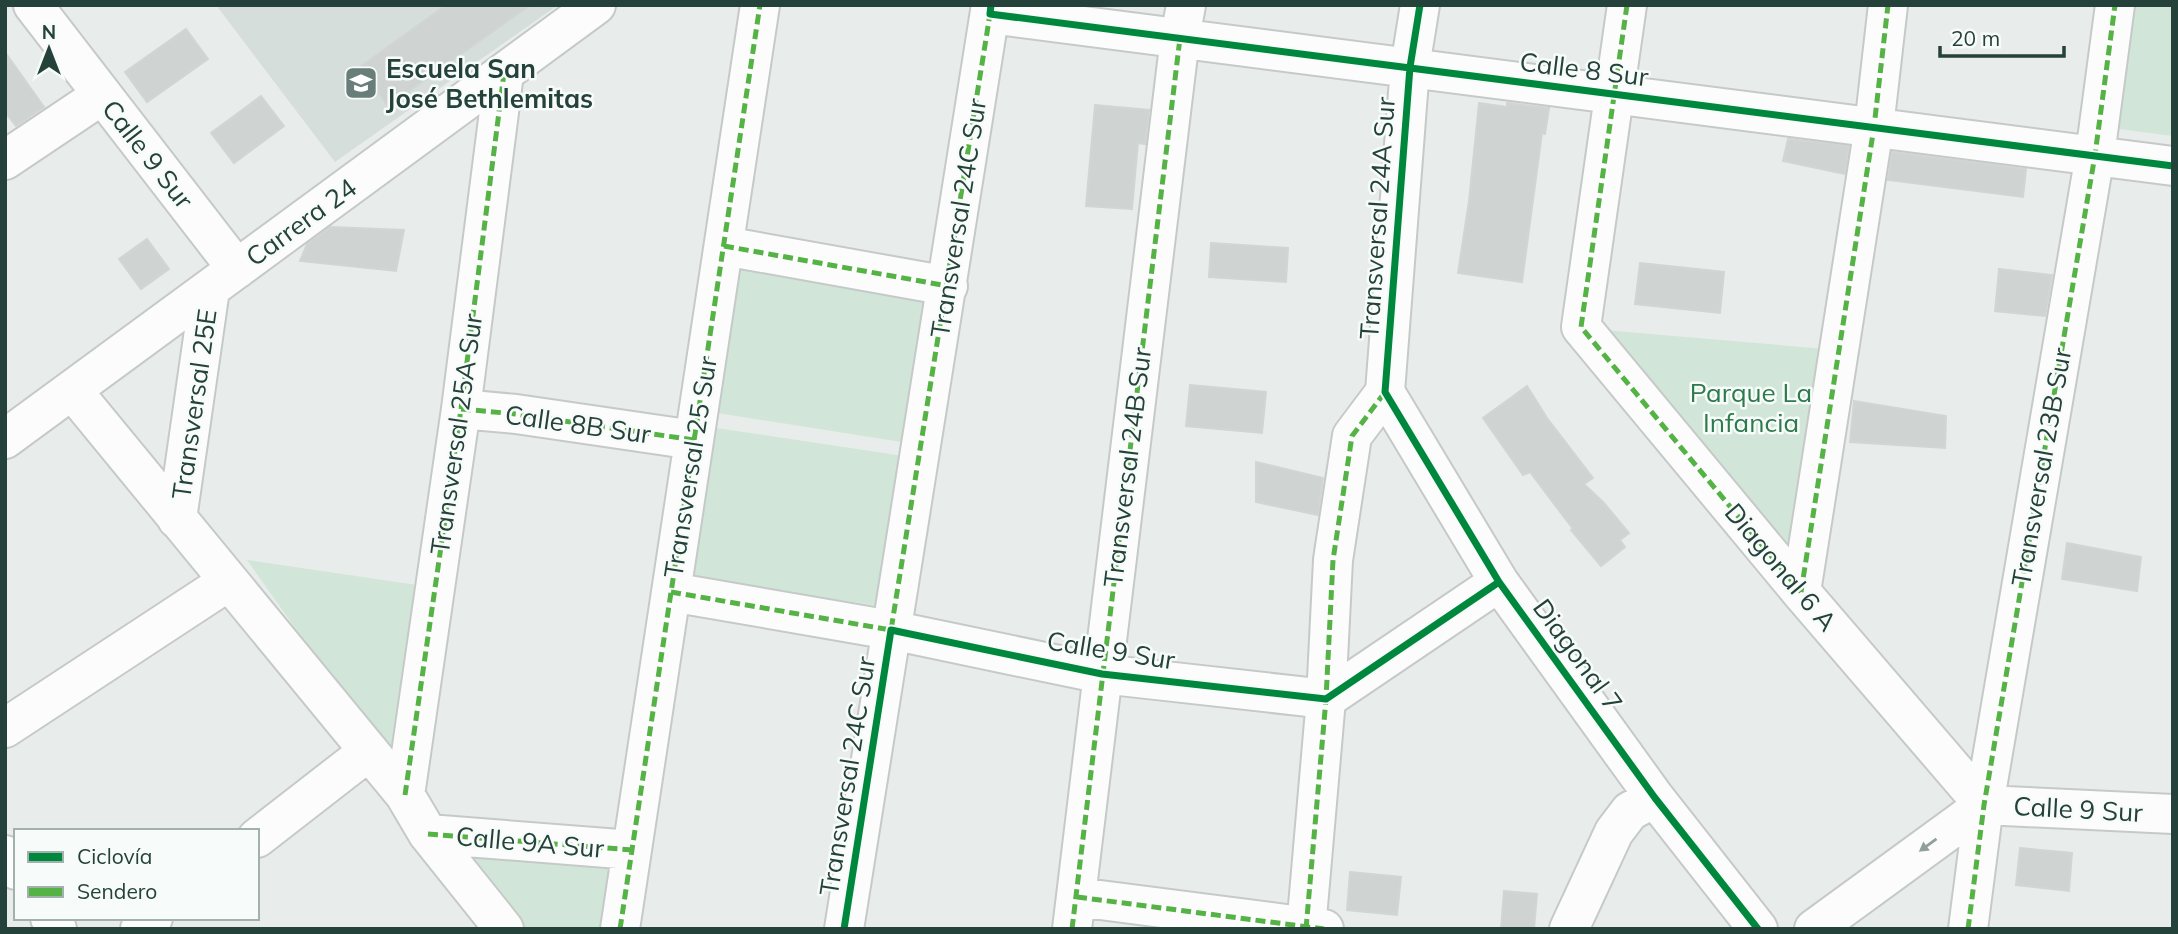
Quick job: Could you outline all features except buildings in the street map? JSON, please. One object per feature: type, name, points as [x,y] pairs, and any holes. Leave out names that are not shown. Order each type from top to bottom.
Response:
[{"type":"street","name":"Calle 9 Sur","points":[[33,5],[102,95],[224,279]]},
{"type":"street","name":"Carrera 24","points":[[5,439],[596,5]]},
{"type":"street","name":"Transversal 25 Sur","points":[[620,929],[760,5]]},
{"type":"street","name":"Transversal 24A Sur","points":[[1385,392],[1410,67],[1420,5]]},
{"type":"street","points":[[1613,93],[1627,5]]},
{"type":"street","points":[[1801,592],[1874,128],[1888,5]]},
{"type":"street","name":"Transversal 23B Sur","points":[[1968,929],[1983,805],[2095,155],[2115,5]]},
{"type":"street","name":"Calle 8 Sur","points":[[991,9],[1183,22],[1410,67],[2173,166]]},
{"type":"street","name":"Transversal 24C Sur","points":[[844,929],[991,9]]},
{"type":"street","name":"Transversal 24B Sur","points":[[1074,913],[1183,22]]},
{"type":"street","name":"Transversal 25A Sur","points":[[405,795],[461,409],[505,73]]},
{"type":"street","name":"Diagonal 6 A","points":[[1613,93],[1581,327],[1801,592],[1983,805]]},
{"type":"street","points":[[5,160],[102,95]]},
{"type":"street","points":[[724,246],[948,286]]},
{"type":"street","name":"Transversal 25E","points":[[177,519],[224,279]]},
{"type":"street","points":[[72,390],[405,795],[428,834],[504,929]]},
{"type":"street","points":[[1074,913],[1312,928],[1333,559],[1352,436],[1385,392]]},
{"type":"street","name":"Diagonal 7","points":[[1385,392],[1499,582],[1655,798],[1758,929]]},
{"type":"street","name":"Calle 8B Sur","points":[[461,409],[516,414],[694,440]]},
{"type":"street","points":[[5,728],[229,581]]},
{"type":"street","points":[[1326,699],[1499,582]]},
{"type":"street","name":"Calle 9 Sur","points":[[671,592],[891,630],[1102,674],[1326,699]]},
{"type":"street","points":[[259,836],[369,751]]},
{"type":"street","points":[[1569,929],[1614,832],[1630,811],[1655,798]]},
{"type":"street","name":"Calle 9 Sur","points":[[1983,805],[2173,814]]},
{"type":"street","points":[[1814,929],[1983,805]]},
{"type":"street","name":"Calle 9A Sur","points":[[428,834],[632,850]]},
{"type":"shaded area","name":"Escuela San José Bethlemitas","points":[[216,5],[558,5],[335,162]]},
{"type":"green space","points":[[2127,5],[2173,5],[2173,136],[2111,128]]},
{"type":"green space","points":[[739,262],[933,295],[908,443],[717,413]]},
{"type":"green space","name":"Parque La Infancia","points":[[1604,330],[1826,349],[1793,555]]},
{"type":"green space","points":[[703,426],[904,456],[881,606],[680,577]]},
{"type":"green space","points":[[247,560],[417,585],[392,765]]},
{"type":"green space","points":[[444,842],[614,860],[602,929],[512,929]]},
{"type":"marked path","points":[[620,929],[760,5]]},
{"type":"marked path","points":[[1627,5],[1581,327],[1801,592]]},
{"type":"marked path","points":[[1801,592],[1874,127],[1888,5]]},
{"type":"marked path","points":[[1968,929],[1984,805],[2095,155],[2115,5]]},
{"type":"marked path","points":[[671,592],[891,630],[990,14]]},
{"type":"marked path","points":[[1072,929],[1180,38]]},
{"type":"marked path","points":[[405,795],[461,409],[504,73]]},
{"type":"marked path","points":[[724,246],[948,286]]},
{"type":"marked path","points":[[1306,929],[1326,699],[1333,560],[1352,436],[1385,392]]},
{"type":"marked path","points":[[461,409],[516,414],[694,440]]},
{"type":"marked path","points":[[428,834],[632,850]]},
{"type":"marked path","points":[[1077,897],[1324,929]]},
{"type":"cycle path","points":[[991,5],[990,14],[2173,166]]},
{"type":"cycle path","points":[[1420,5],[1410,67],[1385,392],[1499,582],[1655,798],[1758,929]]},
{"type":"cycle path","points":[[844,929],[891,630],[1102,674],[1326,699],[1499,582]]},
{"type":"place","name":"Escuela San José Bethlemitas","points":[[361,83]]}]
